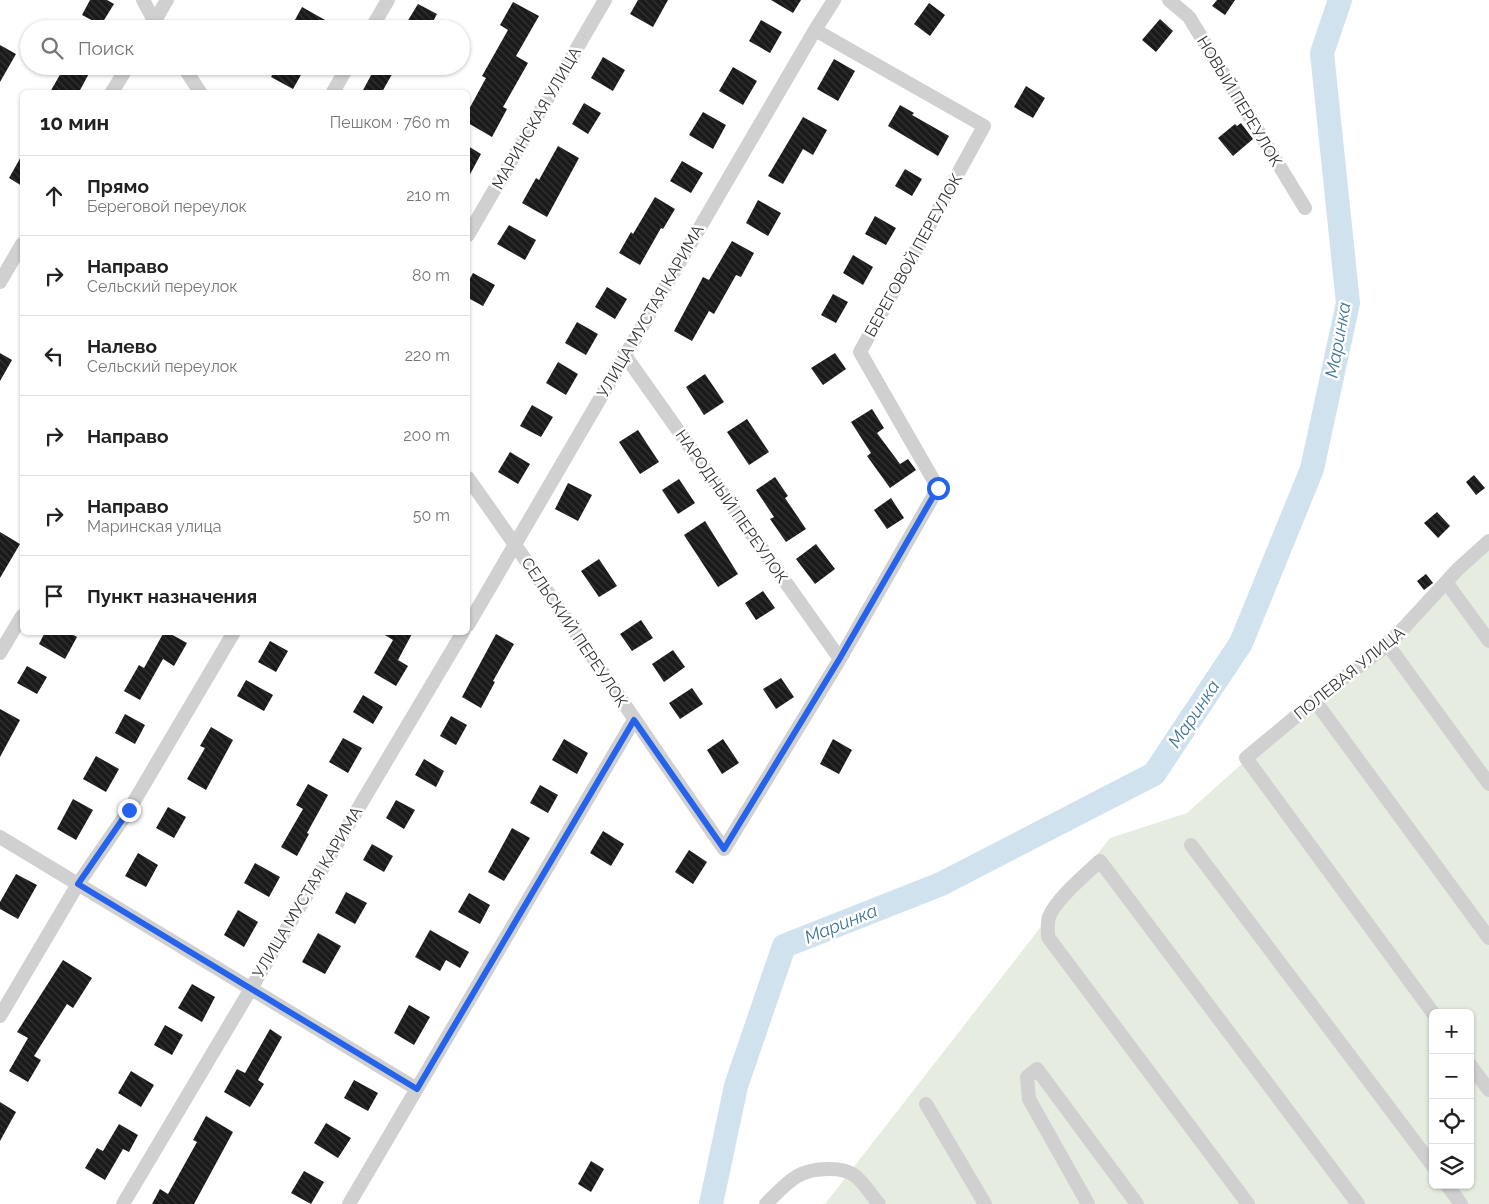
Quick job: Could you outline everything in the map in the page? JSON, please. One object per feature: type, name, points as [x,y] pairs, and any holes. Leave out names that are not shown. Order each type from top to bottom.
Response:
[{"type":"street","points":[[143,0],[151,20]]},
{"type":"street","points":[[157,20],[167,0]]},
{"type":"street","points":[[376,20],[388,0]]},
{"type":"street","name":"МАРИНСКАЯ УЛИЦА","points":[[470,232],[605,0]]},
{"type":"street","name":"УЛИЦА МУСТАЯ КАРИМА","points":[[470,621],[814,30],[834,0]]},
{"type":"street","name":"НОВЫЙ ПЕРЕУЛОК","points":[[1169,0],[1189,17],[1306,208]]},
{"type":"street","name":"БЕРЕГОВОЙ ПЕРЕУЛОК","points":[[724,849],[840,658],[938,488],[860,352],[984,126],[814,30]]},
{"type":"street","points":[[113,90],[122,75]]},
{"type":"street","points":[[189,75],[199,90]]},
{"type":"street","points":[[334,90],[343,75]]},
{"type":"street","points":[[0,282],[20,247]]},
{"type":"street","name":"НАРОДНЫЙ ПЕРЕУЛОК","points":[[624,354],[840,658]]},
{"type":"street","name":"СЕЛЬСКИЙ ПЕРЕУЛОК","points":[[470,481],[724,849]]},
{"type":"street","name":"ПОЛЕВАЯ УЛИЦА","points":[[1430,1009],[1246,758],[1315,701],[1388,645],[1458,569],[1489,541]]},
{"type":"street","points":[[1446,582],[1489,642]]},
{"type":"street","points":[[0,653],[20,619]]},
{"type":"street","points":[[0,1016],[78,884],[129,810],[232,635]]},
{"type":"street","name":"УЛИЦА МУСТАЯ КАРИМА","points":[[123,1204],[461,635]]},
{"type":"street","points":[[1388,645],[1489,784]]},
{"type":"street","points":[[1315,701],[1489,938]]},
{"type":"street","name":"СЕЛЬСКИЙ ПЕРЕУЛОК","points":[[350,1204],[634,720]]},
{"type":"street","points":[[0,836],[417,1089]]},
{"type":"street","points":[[1191,846],[1429,1161]]},
{"type":"street","points":[[1248,1204],[1048,937],[1048,922],[1053,910],[1100,861],[1358,1204]]},
{"type":"street","points":[[1088,1204],[1030,1099],[1027,1077],[1037,1069],[1137,1204]]},
{"type":"street","points":[[1474,1070],[1489,1090]]},
{"type":"street","points":[[926,1104],[985,1204]]},
{"type":"street","points":[[766,1204],[791,1180],[804,1172],[827,1169],[844,1170],[856,1176],[879,1204]]},
{"type":"street","points":[[1450,1189],[1461,1204]]},
{"type":"shaded area","points":[[1489,542],[1489,1204],[825,1204],[1110,838],[1187,813]]},
{"type":"building","points":[[90,0],[107,0],[114,4],[104,20],[92,20],[82,15]]},
{"type":"building","points":[[638,0],[668,0],[653,27],[630,14]]},
{"type":"building","points":[[771,0],[801,0],[793,13]]},
{"type":"building","points":[[1217,0],[1235,0],[1225,15],[1212,6]]},
{"type":"building","points":[[513,2],[539,16],[516,56],[528,63],[503,107],[507,109],[492,137],[470,124],[470,107],[486,78],[482,76],[508,30],[500,25]]},
{"type":"building","points":[[929,3],[945,15],[930,36],[914,24]]},
{"type":"building","points":[[418,4],[437,14],[434,20],[408,20]]},
{"type":"building","points":[[302,7],[325,20],[295,20]]},
{"type":"building","points":[[1160,19],[1173,31],[1156,52],[1142,40]]},
{"type":"building","points":[[761,20],[782,32],[770,53],[749,41]]},
{"type":"building","points":[[0,45],[16,54],[0,82]]},
{"type":"building","points":[[603,57],[625,70],[613,91],[591,78]]},
{"type":"building","points":[[834,59],[855,71],[838,101],[817,89]]},
{"type":"building","points":[[733,67],[757,81],[743,105],[719,91]]},
{"type":"building","points":[[60,75],[88,75],[80,90],[51,90]]},
{"type":"building","points":[[272,75],[301,75],[293,89],[271,77]]},
{"type":"building","points":[[371,75],[392,75],[383,90],[363,90]]},
{"type":"building","points":[[1026,86],[1045,98],[1033,118],[1014,107]]},
{"type":"building","points":[[584,103],[601,113],[588,134],[572,124]]},
{"type":"building","points":[[900,105],[914,113],[912,115],[949,136],[938,156],[888,126]]},
{"type":"building","points":[[703,112],[726,125],[713,149],[689,135]]},
{"type":"building","points":[[803,117],[827,130],[813,155],[803,149],[783,184],[768,176]]},
{"type":"building","points":[[1241,123],[1253,139],[1233,156],[1218,138],[1235,124],[1237,126]]},
{"type":"building","points":[[558,146],[579,158],[547,217],[522,203],[536,178],[539,180]]},
{"type":"building","points":[[470,147],[481,154],[470,174]]},
{"type":"building","points":[[20,159],[20,185],[9,178]]},
{"type":"building","points":[[682,161],[703,173],[691,193],[670,181]]},
{"type":"building","points":[[905,169],[922,179],[912,196],[895,186]]},
{"type":"building","points":[[655,197],[675,209],[663,229],[661,228],[640,265],[619,253],[631,232],[633,234]]},
{"type":"building","points":[[758,200],[781,213],[768,236],[746,223]]},
{"type":"building","points":[[875,216],[896,228],[886,245],[865,234]]},
{"type":"building","points":[[509,225],[536,240],[525,260],[497,244]]},
{"type":"building","points":[[732,241],[754,253],[741,277],[736,275],[714,314],[709,311],[692,341],[674,331],[703,277],[709,280]]},
{"type":"building","points":[[853,255],[873,267],[863,285],[843,273]]},
{"type":"building","points":[[473,273],[495,285],[483,306],[470,299],[470,278]]},
{"type":"building","points":[[607,287],[627,299],[615,319],[595,307]]},
{"type":"building","points":[[833,294],[848,302],[836,323],[821,315]]},
{"type":"building","points":[[577,322],[598,334],[586,355],[565,343]]},
{"type":"building","points":[[0,353],[12,360],[0,381]]},
{"type":"building","points":[[835,353],[846,369],[823,385],[811,368]]},
{"type":"building","points":[[558,362],[578,374],[566,395],[546,383]]},
{"type":"building","points":[[705,374],[724,402],[704,415],[686,387]]},
{"type":"building","points":[[532,405],[553,417],[541,437],[520,426]]},
{"type":"building","points":[[872,409],[884,428],[877,433],[900,464],[908,459],[916,470],[890,488],[867,456],[871,453],[851,422]]},
{"type":"building","points":[[747,419],[769,452],[749,465],[727,432]]},
{"type":"building","points":[[638,430],[659,462],[640,474],[619,442]]},
{"type":"building","points":[[510,452],[530,464],[518,484],[498,472]]},
{"type":"building","points":[[1474,475],[1485,488],[1476,495],[1466,482]]},
{"type":"building","points":[[775,477],[788,496],[785,498],[806,529],[786,542],[770,519],[774,517],[756,490]]},
{"type":"building","points":[[679,479],[695,503],[678,514],[662,490]]},
{"type":"building","points":[[568,483],[592,495],[578,521],[555,509]]},
{"type":"building","points":[[891,498],[904,518],[887,529],[874,510]]},
{"type":"building","points":[[1437,512],[1450,526],[1438,538],[1424,523]]},
{"type":"building","points":[[705,521],[738,574],[718,587],[684,535]]},
{"type":"building","points":[[0,532],[20,544],[0,578]]},
{"type":"building","points":[[816,544],[835,569],[815,584],[796,559]]},
{"type":"building","points":[[599,559],[617,586],[599,597],[581,571]]},
{"type":"building","points":[[1426,574],[1433,583],[1424,590],[1417,581]]},
{"type":"building","points":[[763,591],[775,608],[756,620],[745,603]]},
{"type":"building","points":[[641,620],[653,638],[632,651],[620,634]]},
{"type":"building","points":[[496,634],[514,644],[493,681],[495,682],[481,708],[462,697]]},
{"type":"building","points":[[44,635],[73,635],[77,637],[65,659],[39,644]]},
{"type":"building","points":[[162,635],[172,635],[187,643],[174,666],[163,659],[140,700],[124,691],[139,665],[144,668]]},
{"type":"building","points":[[385,635],[411,635],[398,660],[408,666],[396,686],[374,673],[393,640]]},
{"type":"building","points":[[270,641],[288,651],[276,672],[258,662]]},
{"type":"building","points":[[673,650],[685,667],[664,682],[652,664]]},
{"type":"building","points":[[27,666],[47,677],[37,694],[17,683]]},
{"type":"building","points":[[781,678],[794,697],[776,709],[763,689]]},
{"type":"building","points":[[246,680],[273,695],[264,711],[237,696]]},
{"type":"building","points":[[692,688],[703,704],[680,719],[669,703]]},
{"type":"building","points":[[363,695],[383,707],[373,724],[353,712]]},
{"type":"building","points":[[0,709],[20,720],[0,757]]},
{"type":"building","points":[[125,714],[145,725],[135,744],[115,733]]},
{"type":"building","points":[[451,716],[467,725],[456,745],[440,736]]},
{"type":"building","points":[[211,727],[233,740],[206,790],[187,779],[205,748],[200,746]]},
{"type":"building","points":[[343,738],[362,748],[348,773],[329,762]]},
{"type":"building","points":[[564,739],[588,753],[577,774],[552,760]]},
{"type":"building","points":[[723,739],[739,763],[722,774],[707,750]]},
{"type":"building","points":[[833,739],[852,750],[839,774],[820,764]]},
{"type":"building","points":[[96,756],[119,769],[106,792],[83,779]]},
{"type":"building","points":[[424,759],[444,771],[436,787],[415,775]]},
{"type":"building","points":[[308,784],[328,795],[307,833],[309,834],[297,856],[281,847],[303,809],[296,805]]},
{"type":"building","points":[[540,785],[558,795],[548,813],[530,803]]},
{"type":"building","points":[[73,799],[93,810],[76,840],[57,829]]},
{"type":"building","points":[[396,800],[415,810],[404,829],[386,818]]},
{"type":"building","points":[[168,807],[186,817],[174,838],[156,828]]},
{"type":"building","points":[[512,828],[530,838],[504,881],[488,872]]},
{"type":"building","points":[[603,831],[624,844],[611,866],[590,853]]},
{"type":"building","points":[[372,844],[393,856],[384,872],[363,860]]},
{"type":"building","points":[[689,850],[707,862],[693,884],[675,872]]},
{"type":"building","points":[[138,853],[158,865],[146,887],[125,876]]},
{"type":"building","points":[[255,863],[280,877],[269,897],[244,883]]},
{"type":"building","points":[[16,874],[37,885],[18,919],[0,909],[0,902]]},
{"type":"building","points":[[346,892],[367,903],[355,924],[335,913]]},
{"type":"building","points":[[469,893],[490,905],[480,924],[458,912]]},
{"type":"building","points":[[238,910],[258,922],[244,947],[224,935]]},
{"type":"building","points":[[430,930],[469,952],[460,968],[446,960],[440,971],[415,957]]},
{"type":"building","points":[[318,933],[341,946],[325,974],[302,962]]},
{"type":"building","points":[[63,960],[92,978],[73,1008],[67,1004],[34,1056],[41,1060],[28,1082],[9,1071],[28,1038],[17,1032]]},
{"type":"building","points":[[192,984],[215,997],[202,1022],[178,1008]]},
{"type":"building","points":[[409,1005],[430,1017],[414,1045],[394,1033]]},
{"type":"building","points":[[165,1025],[183,1035],[172,1055],[154,1045]]},
{"type":"building","points":[[270,1029],[282,1037],[258,1080],[264,1084],[250,1107],[224,1092],[237,1069],[245,1073]]},
{"type":"building","points":[[131,1071],[154,1085],[141,1107],[118,1093]]},
{"type":"building","points":[[354,1080],[378,1093],[368,1111],[344,1098]]},
{"type":"building","points":[[0,1102],[16,1112],[0,1141]]},
{"type":"building","points":[[206,1116],[233,1132],[194,1204],[152,1204],[160,1189],[168,1194],[197,1142],[193,1140]]},
{"type":"building","points":[[326,1123],[351,1138],[338,1158],[314,1143]]},
{"type":"building","points":[[119,1124],[138,1135],[129,1152],[123,1149],[105,1180],[85,1168],[97,1148],[103,1151]]},
{"type":"building","points":[[591,1161],[604,1169],[591,1192],[578,1184]]},
{"type":"building","points":[[304,1171],[324,1182],[311,1204],[291,1193]]},
{"type":"waterway","name":"Маринка","points":[[711,1204],[736,1086],[784,946],[941,884],[1154,774],[1241,643],[1312,469],[1348,303],[1322,53],[1340,0]]},
{"type":"route","points":[[129,810],[78,884],[417,1089],[634,720],[724,849],[840,658],[938,488]]}]
